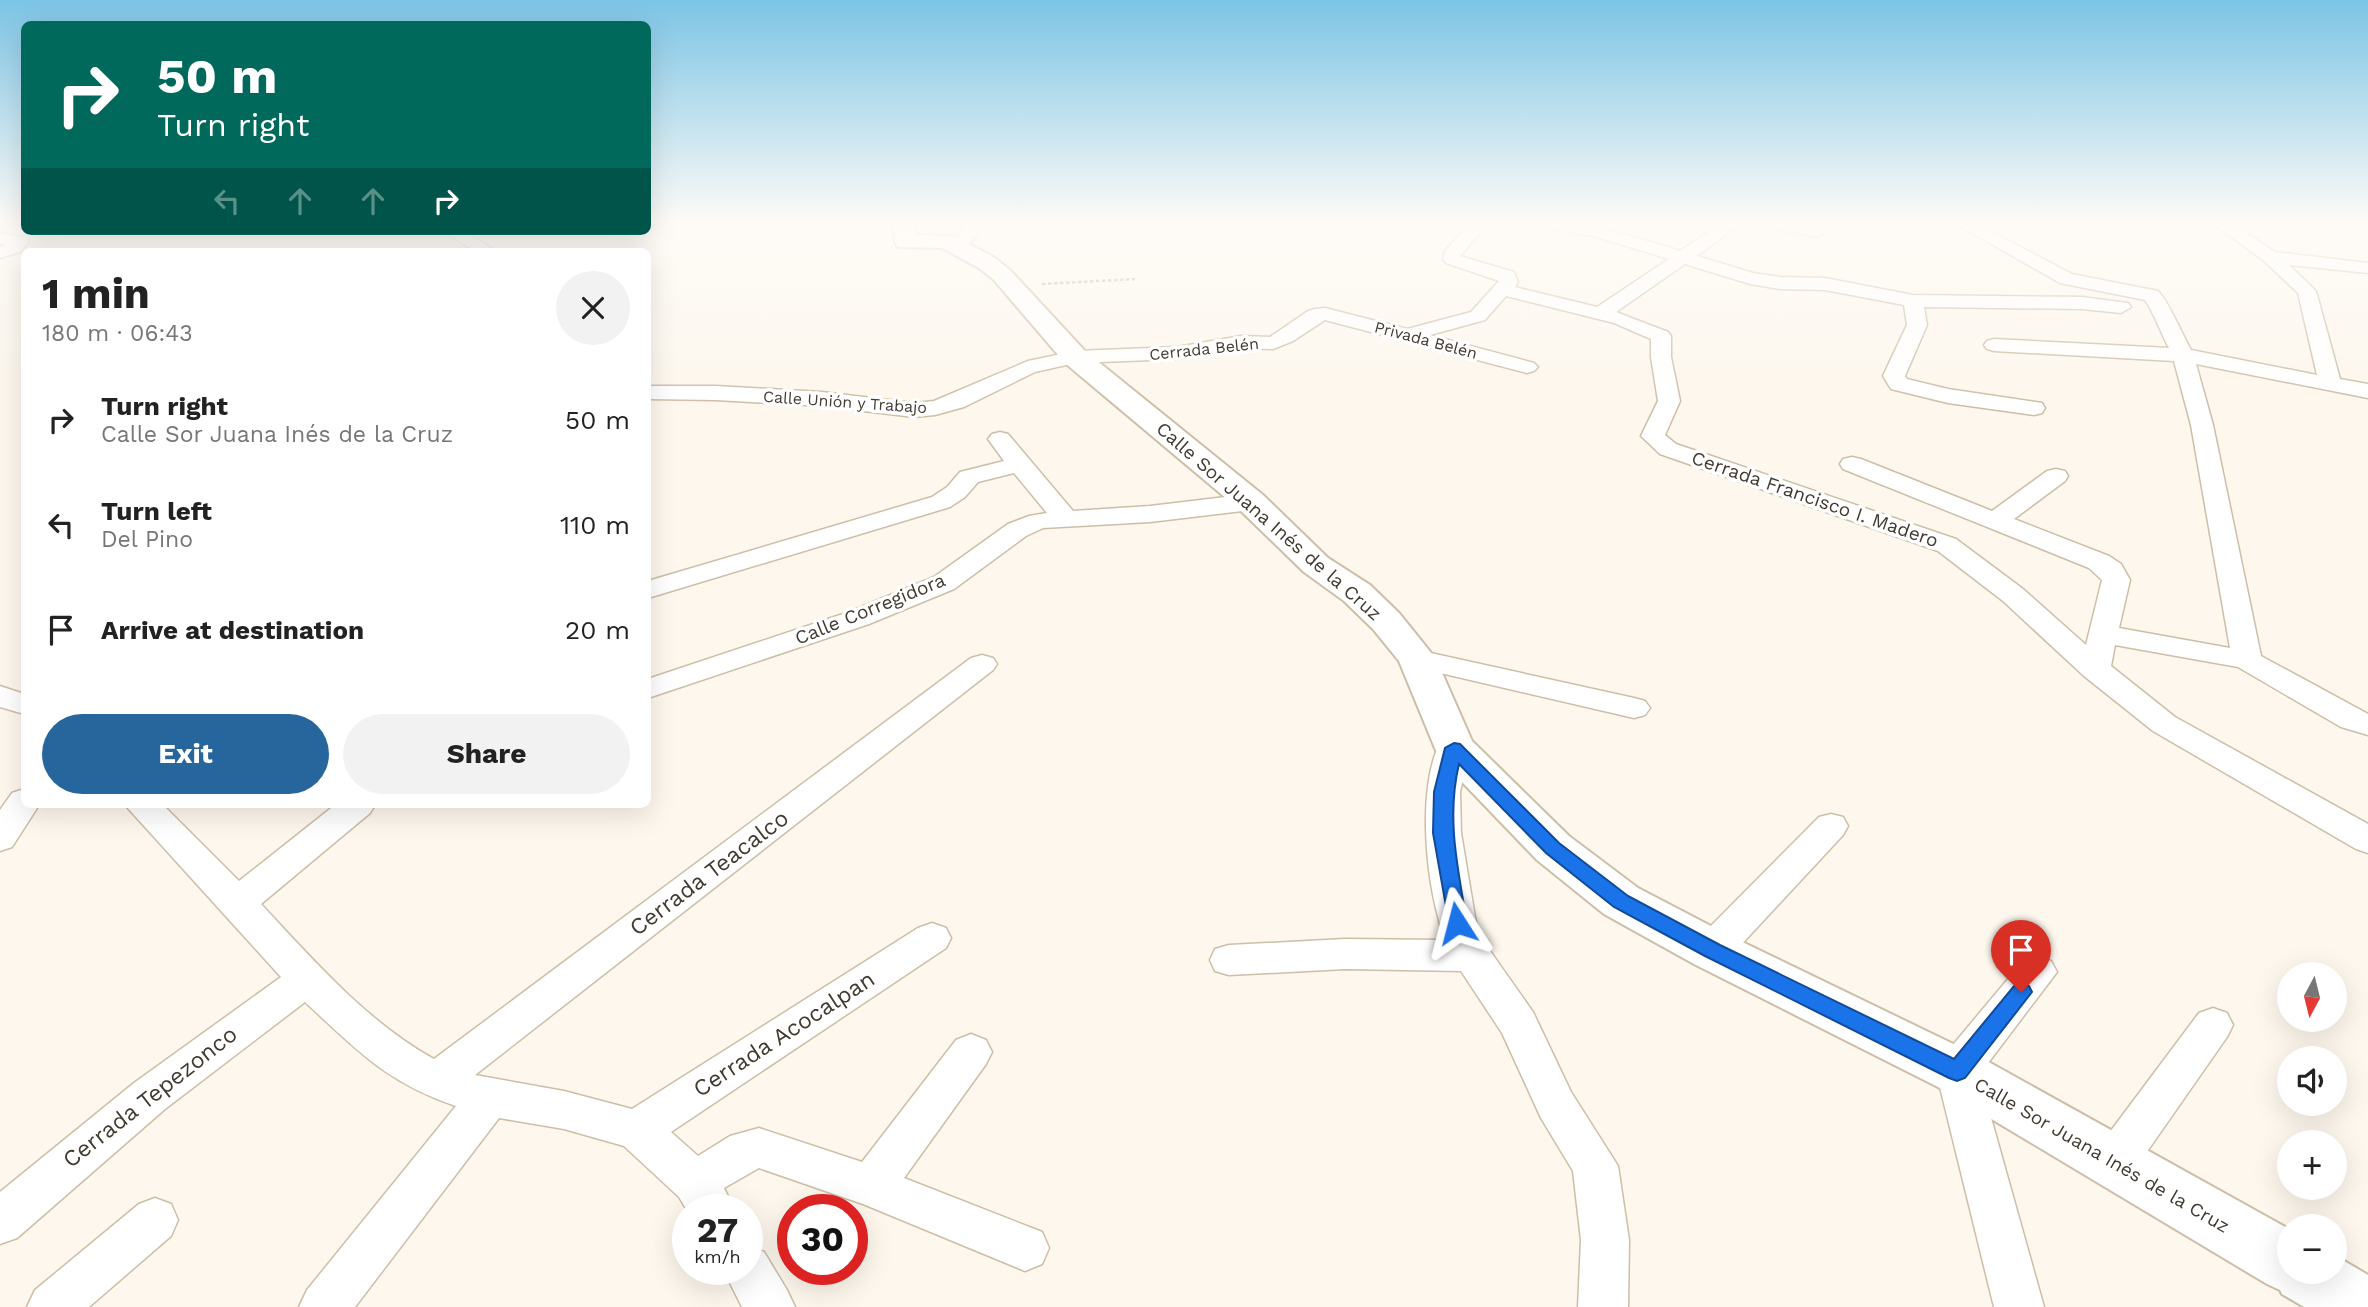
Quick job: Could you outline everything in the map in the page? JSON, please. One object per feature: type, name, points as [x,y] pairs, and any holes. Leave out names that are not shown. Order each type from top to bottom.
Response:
[{"type":"street","name":"Calle Sor Juana Inés de la Cruz","points":[[1007,282],[1075,357],[1251,502],[1316,565],[1357,593],[1385,621],[1417,659],[1454,748],[1553,848],[1621,901],[1712,950],[1957,1071],[2277,1256]]},
{"type":"street","points":[[1406,336],[1478,316],[1509,282]]},
{"type":"street","points":[[1503,290],[1600,314],[1648,282]]},
{"type":"street","points":[[1774,282],[1825,284],[1913,301],[2082,303],[2159,311]]},
{"type":"street","points":[[2083,282],[2151,295],[2157,301],[2159,311],[2182,355],[2202,425],[2247,660]]},
{"type":"street","points":[[2297,282],[2307,291],[2330,383]]},
{"type":"street","points":[[1913,301],[1917,325],[1894,376],[1899,383],[1948,396],[2034,408]]},
{"type":"street","name":"Cerrada Belén","points":[[1075,357],[1177,353],[1241,342],[1273,343],[1286,337],[1315,315],[1325,314]]},
{"type":"street","name":"Privada Belén","points":[[1325,314],[1527,367]]},
{"type":"street","name":"Cerrada Francisco I. Madero","points":[[1600,314],[1643,326],[1661,336],[1661,357],[1669,401],[1653,436],[1668,449],[1947,545],[2013,596],[2095,669],[2164,724],[2368,841]]},
{"type":"street","points":[[1994,345],[2182,355],[2368,391]]},
{"type":"street","name":"Calle Unión y Trabajo","points":[[651,393],[716,393],[822,399],[914,410],[956,402],[1028,367],[1075,357]]},
{"type":"street","points":[[1000,439],[1065,518]]},
{"type":"street","points":[[651,589],[942,502],[970,477],[1019,464]]},
{"type":"street","points":[[1852,464],[1997,519],[2099,562],[2111,570],[2116,580],[2095,669]]},
{"type":"street","points":[[1997,519],[2056,476]]},
{"type":"street","name":"Calle Corregidora","points":[[651,688],[871,613],[944,583],[1017,530],[1038,521],[1150,514],[1251,502]]},
{"type":"street","points":[[2103,634],[2247,660],[2352,720],[2368,724]]},
{"type":"street","points":[[1417,659],[1634,708]]},
{"type":"street","name":"Cerrada Teacalco","points":[[436,1081],[982,664]]},
{"type":"street","points":[[0,696],[21,703]]},
{"type":"street","points":[[1454,748],[1443,792],[1443,833],[1457,923],[1472,956],[1519,1024],[1556,1105],[1595,1166],[1605,1240],[1603,1307]]},
{"type":"street","points":[[0,838],[21,806]]},
{"type":"street","points":[[145,808],[238,903],[307,980],[395,1058],[436,1081],[489,1098],[564,1110],[637,1130],[701,1194]]},
{"type":"street","points":[[238,903],[355,808]]},
{"type":"street","points":[[1712,950],[1831,826]]},
{"type":"street","name":"Cerrada Acocalpan","points":[[637,1130],[932,938]]},
{"type":"street","points":[[1229,960],[1345,954],[1472,956]]},
{"type":"street","points":[[2019,1307],[1957,1071],[2037,972]]},
{"type":"street","name":"Cerrada Tepezonco","points":[[0,1222],[111,1125],[219,1041],[307,980]]},
{"type":"street","points":[[2114,1162],[2213,1025]]},
{"type":"street","points":[[871,1186],[971,1052]]},
{"type":"street","points":[[324,1307],[489,1098]]},
{"type":"street","points":[[705,1194],[746,1150],[759,1148],[871,1186],[1025,1248]]},
{"type":"street","points":[[52,1307],[155,1220]]},
{"type":"street","points":[[2325,1284],[2363,1307]]},
{"type":"street","points":[[756,1285],[769,1307]]},
{"type":"path","points":[[1010,285],[1073,282]]},
{"type":"route","points":[[1457,923],[1443,833],[1443,792],[1454,748],[1553,848],[1621,901],[1712,950],[1957,1071],[2021,992]]}]
